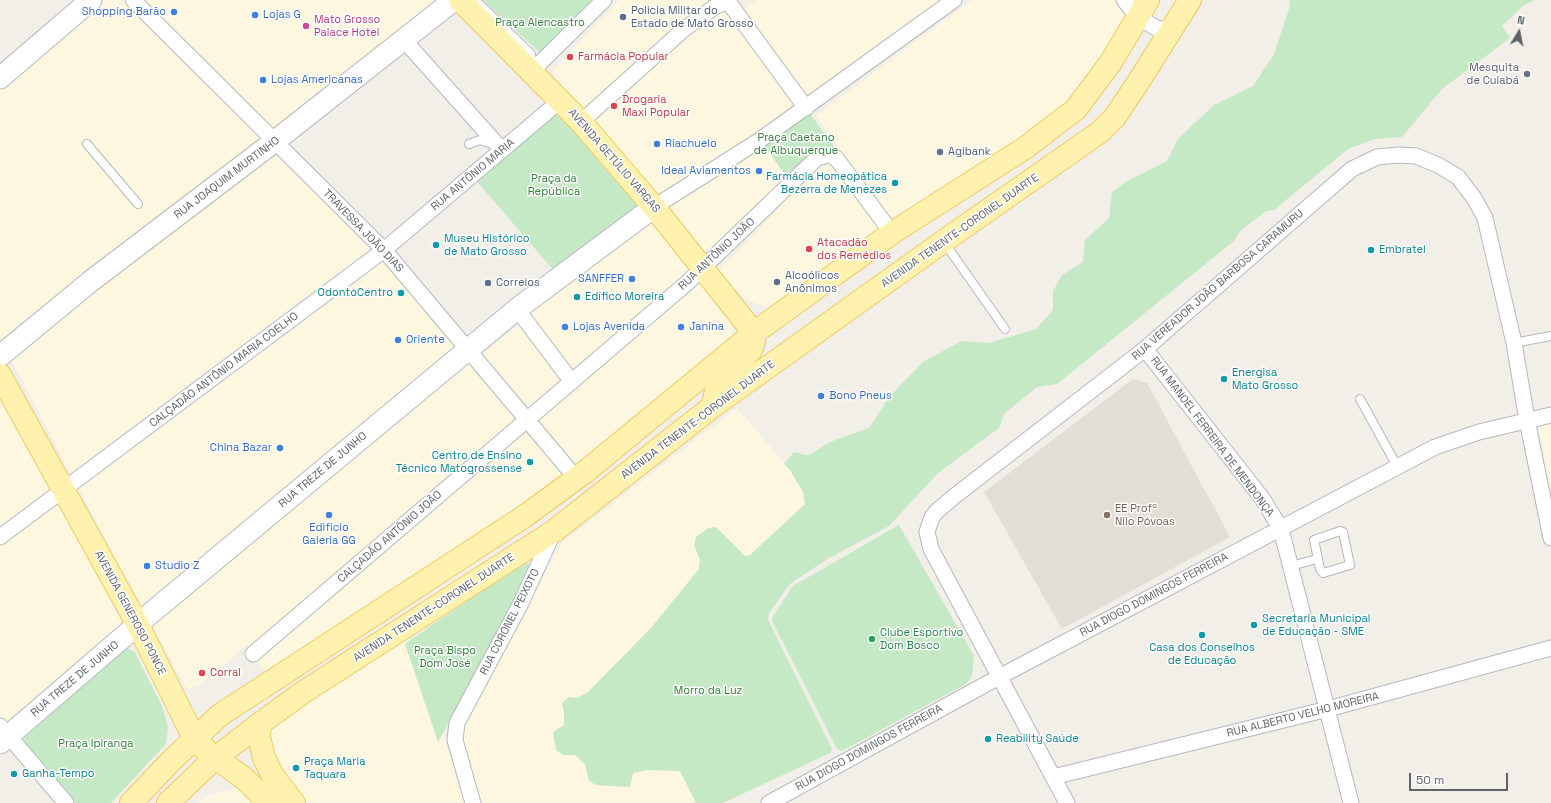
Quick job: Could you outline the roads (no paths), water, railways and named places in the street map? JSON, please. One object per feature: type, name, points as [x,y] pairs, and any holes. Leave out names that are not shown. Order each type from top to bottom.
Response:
[{"type":"main road","name":"AVENIDA GETÚLIO VARGAS","points":[[460,0],[561,100],[581,122],[654,207],[754,333]]},
{"type":"main road","name":"AVENIDA TENENTE-CORONEL DUARTE","points":[[168,803],[216,758],[260,723],[302,693],[554,531],[712,407],[824,326],[1100,132],[1115,117],[1190,0]]},
{"type":"main road","points":[[131,803],[194,738],[220,715],[525,516],[576,478],[754,333],[892,233],[1025,148],[1076,109],[1111,62],[1143,9]]},
{"type":"main road","points":[[824,326],[815,312],[815,304],[819,299],[855,273],[866,253]]},
{"type":"main road","points":[[712,407],[716,390],[751,350],[754,342],[754,333]]},
{"type":"main road","name":"AVENIDA GENEROSO PONCE","points":[[0,375],[138,625],[194,738]]},
{"type":"main road","points":[[260,723],[259,737],[264,758],[273,776],[294,803]]},
{"type":"main road","points":[[194,738],[269,803]]},
{"type":"street","points":[[0,78],[91,0]]},
{"type":"street","name":"TRAVESSA JOÃO DIAS","points":[[133,0],[384,250],[469,349],[576,478]]},
{"type":"street","name":"RUA JOAQUIM MURTINHO","points":[[0,356],[157,226],[275,141],[454,0]]},
{"type":"street","points":[[532,71],[604,0]]},
{"type":"street","points":[[581,122],[683,30],[713,8],[728,0],[806,108]]},
{"type":"street","points":[[654,207],[760,140],[954,0]]},
{"type":"street","points":[[1124,0],[1143,9],[1158,28],[1172,27]]},
{"type":"street","points":[[404,40],[502,150]]},
{"type":"street","name":"RUA ANTÔNIO MARIA","points":[[384,250],[561,100]]},
{"type":"street","name":"RUA ANTÔNIO JOÃO","points":[[527,419],[703,269],[814,160],[825,155],[833,156],[841,163],[892,233]]},
{"type":"street","name":"RUA VEREADOR JOÃO BARBOSA CARAMURU","points":[[1067,803],[928,541],[927,532],[932,517],[956,495],[1145,349],[1352,169],[1377,157],[1398,155],[1416,156],[1438,165],[1458,177],[1474,198],[1485,218],[1514,343],[1527,420],[1551,538]]},
{"type":"street","name":"RUA TREZE DE JUNHO","points":[[3,735],[138,625],[517,309],[654,207]]},
{"type":"street","name":"CALÇADÃO ANTÔNIO MARIA COELHO","points":[[63,490],[384,250]]},
{"type":"street","points":[[517,309],[572,382]]},
{"type":"street","name":"RUA MANOEL FERREIRA DE MENDONÇA","points":[[1145,349],[1262,498],[1281,529],[1351,803]]},
{"type":"street","name":"RUA DIOGO DOMINGOS FERREIRA","points":[[769,803],[999,677],[1435,447],[1527,420],[1551,415]]},
{"type":"street","name":"CALÇADÃO ANTÔNIO JOÃO","points":[[253,654],[527,419]]},
{"type":"street","points":[[0,537],[63,490]]},
{"type":"street","name":"RUA CORONEL PEIXOTO","points":[[473,803],[455,740],[457,723],[520,605],[554,531]]},
{"type":"street","name":"RUA ALBERTO VELHO MOREIRA","points":[[1053,777],[1328,709],[1551,648]]},
{"type":"street","points":[[3,735],[66,803]]},
{"type":"lane","points":[[473,0],[476,0],[531,54],[532,71]]},
{"type":"lane","points":[[469,144],[484,140],[502,150]]},
{"type":"lane","points":[[87,144],[138,204]]},
{"type":"lane","points":[[944,241],[1005,329]]},
{"type":"lane","points":[[1514,343],[1551,336]]},
{"type":"lane","points":[[1360,399],[1397,466]]},
{"type":"lane","points":[[1342,531],[1350,565],[1323,573],[1321,572],[1317,559],[1314,540],[1342,531]]},
{"type":"lane","points":[[1290,566],[1317,559]]},
{"type":"place","name":"Shopping Barão","points":[[174,12]]},
{"type":"place","name":"Lojas G","points":[[255,15]]},
{"type":"place","name":"Policia Militar do Estado de Mato Grosso","points":[[623,17]]},
{"type":"place","name":"Mato Grosso Palace Hotel","points":[[306,26]]},
{"type":"place","name":"Farmácia Popular","points":[[570,57]]},
{"type":"place","name":"Mesquita de Cuiabá","points":[[1527,74]]},
{"type":"place","name":"Lojas Americanas","points":[[263,80]]},
{"type":"place","name":"Drogaria Maxi Popular","points":[[614,106]]},
{"type":"place","name":"Riachuelo","points":[[657,144]]},
{"type":"place","name":"Agibank","points":[[940,152]]},
{"type":"place","name":"Ideal Aviamentos","points":[[759,171]]},
{"type":"place","name":"Farmácia Homeopática Bezerra de Menezes","points":[[895,183]]},
{"type":"place","name":"Museu Histórico de Mato Grosso","points":[[436,245]]},
{"type":"place","name":"Atacadão dos Remédios","points":[[809,249]]},
{"type":"place","name":"Embratel","points":[[1371,250]]},
{"type":"place","name":"SANFFER","points":[[632,279]]},
{"type":"place","name":"Alcoólicos Anônimos","points":[[777,282]]},
{"type":"place","name":"Correios","points":[[488,283]]},
{"type":"place","name":"OdontoCentro","points":[[401,293]]},
{"type":"place","name":"Edífico Moreira","points":[[577,297]]},
{"type":"place","name":"Lojas Avenida","points":[[565,327]]},
{"type":"place","name":"Janina","points":[[681,327]]},
{"type":"place","name":"Oriente","points":[[398,340]]},
{"type":"place","name":"Energisa Mato Grosso","points":[[1224,379]]},
{"type":"place","name":"Bono Pneus","points":[[821,396]]},
{"type":"place","name":"China Bazar","points":[[280,448]]},
{"type":"place","name":"Centro de Ensino Técnico Matogrossense","points":[[530,462]]},
{"type":"place","name":"Edifício Galeria GG","points":[[329,515]]},
{"type":"place","name":"EE Profº Nilo Póvoas","points":[[1107,515]]},
{"type":"place","name":"Studio Z","points":[[147,566]]},
{"type":"place","name":"Secretaria Municipal de Educação - SME","points":[[1254,625]]},
{"type":"place","name":"Casa dos Conselhos de Educação","points":[[1202,635]]},
{"type":"place","name":"Clube Esportivo Dom Bosco","points":[[872,639]]},
{"type":"place","name":"Corral","points":[[202,673]]},
{"type":"place","name":"Reability Saúde","points":[[988,739]]},
{"type":"place","name":"Praça Maria Taquara","points":[[296,768]]},
{"type":"place","name":"Ganha-Tempo","points":[[14,774]]},
{"type":"park label","name":"Praça Alencastro","points":[[540,23]]},
{"type":"park label","name":"Praça Caetano de Albuquerque","points":[[796,144]]},
{"type":"park label","name":"Praça da República","points":[[554,185]]},
{"type":"park label","name":"Praça Bispo Dom José","points":[[445,657]]},
{"type":"park label","name":"Morro da Luz","points":[[708,691]]},
{"type":"park label","name":"Praça Ipiranga","points":[[96,744]]}]
